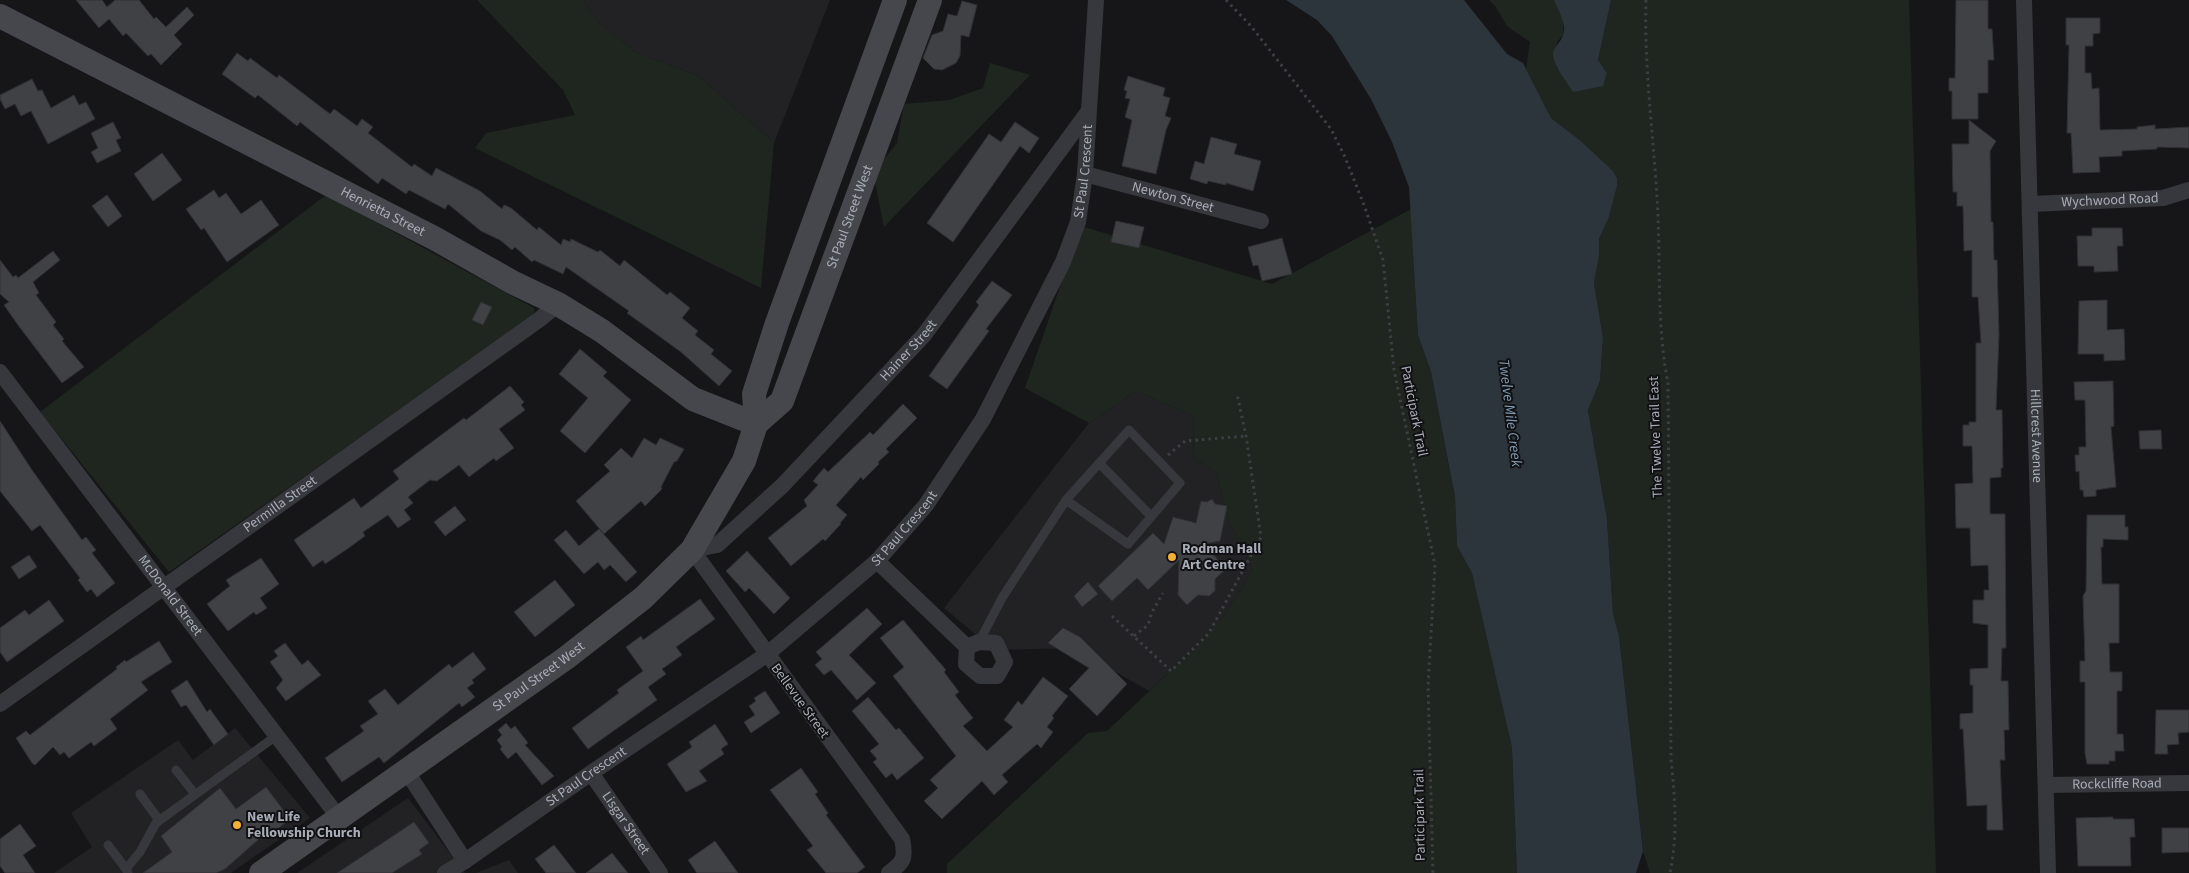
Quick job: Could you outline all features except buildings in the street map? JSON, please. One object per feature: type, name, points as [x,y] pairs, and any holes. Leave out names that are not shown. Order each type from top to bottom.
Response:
[{"type":"main road","name":"St Paul Street West","points":[[264,872],[566,658],[643,598],[692,550],[744,461],[756,424],[754,394],[776,322],[895,0]]},
{"type":"main road","name":"St Paul Street West","points":[[756,424],[782,401],[930,0]]},
{"type":"main road","name":"Henrietta Street","points":[[0,16],[425,234],[512,282],[558,304],[602,331],[693,400],[756,424]]},
{"type":"street","name":"St Paul Crescent","points":[[445,873],[466,861],[591,773],[766,655],[877,561],[926,505],[983,419],[1063,262],[1078,222],[1085,174],[1096,0]]},
{"type":"street","name":"Hillcrest Avenue","points":[[2024,0],[2048,873]]},
{"type":"street","name":"Hainer Street","points":[[692,550],[717,545],[782,486],[924,335],[1088,112]]},
{"type":"street","name":"Newton Street","points":[[1085,174],[1261,221]]},
{"type":"street","name":"Wychwood Road","points":[[2030,204],[2163,198],[2189,190]]},
{"type":"street","name":"Permilla Street","points":[[0,704],[540,319],[558,304]]},
{"type":"street","name":"McDonald Street","points":[[0,372],[340,819]]},
{"type":"street","name":"Bellevue Street","points":[[692,550],[766,655],[902,840],[905,853],[900,865],[889,873]]},
{"type":"street","points":[[877,561],[973,644]]},
{"type":"street","points":[[407,772],[466,861]]},
{"type":"street","name":"Lisgar Street","points":[[591,773],[660,873]]},
{"type":"street","name":"Rockcliffe Road","points":[[2046,786],[2189,783]]},
{"type":"lane","points":[[973,644],[1066,500],[1129,430],[1180,483],[1128,544],[1066,500]]},
{"type":"lane","points":[[1099,463],[1152,516]]},
{"type":"lane","points":[[108,845],[127,871],[159,820],[276,736]]},
{"type":"lane","points":[[176,770],[195,794]]},
{"type":"lane","points":[[140,794],[159,820]]},
{"type":"path","name":"Participark Trail","points":[[1226,0],[1252,26],[1331,129],[1345,157],[1383,260],[1394,370],[1434,564],[1428,686],[1433,873]]},
{"type":"path","name":"The Twelve Trail East","points":[[1646,0],[1644,42],[1657,198],[1663,355],[1668,383],[1671,759],[1676,807],[1676,845],[1670,873]]},
{"type":"path","points":[[1112,616],[1171,671],[1209,633],[1261,537],[1246,436],[1237,394]]},
{"type":"path","points":[[1160,462],[1185,441],[1246,436]]},
{"type":"path","points":[[1134,636],[1148,625],[1152,612],[1163,593]]},
{"type":"shaded area","points":[[477,0],[583,0],[597,21],[637,53],[699,76],[774,143],[761,288],[475,148],[486,133],[575,115],[563,90]]},
{"type":"shaded area","points":[[583,0],[830,0],[774,143],[699,76],[637,53],[597,21]]},
{"type":"shaded area","points":[[1489,0],[1554,0],[1563,20],[1563,35],[1557,42],[1556,67],[1566,76],[1578,82],[1597,86],[1603,85],[1607,73],[1598,60],[1611,0],[1909,0],[1936,873],[1650,873],[1643,851],[1619,636],[1613,615],[1607,519],[1588,410],[1600,381],[1603,338],[1594,283],[1599,256],[1599,239],[1609,217],[1617,186],[1617,178],[1613,171],[1581,141],[1551,118],[1526,69],[1530,42],[1507,26],[1495,6]]},
{"type":"shaded area","points":[[990,63],[1030,75],[884,227],[873,173],[897,143],[904,104],[949,100],[983,88]]},
{"type":"shaded area","points":[[326,195],[534,308],[534,315],[169,572],[40,412]]},
{"type":"shaded area","points":[[1411,209],[1418,335],[1431,372],[1455,498],[1457,546],[1472,573],[1512,748],[1517,873],[947,873],[947,864],[1088,733],[1107,731],[1195,648],[1226,613],[1253,570],[1229,521],[1216,472],[1194,457],[1193,416],[1136,391],[1089,423],[1025,388],[1081,226],[1272,284]]},
{"type":"shaded area","points":[[1136,391],[1193,416],[1194,457],[1216,472],[1229,521],[1253,570],[1226,613],[1195,648],[1149,691],[1074,648],[994,650],[944,608],[1089,423]]},
{"type":"shaded area","points":[[235,728],[310,818],[231,873],[54,873],[92,847],[71,813],[178,740],[193,760]]},
{"type":"shaded area","points":[[408,798],[465,873],[297,873]]},
{"type":"shaded area","points":[[509,860],[518,873],[476,873]]},
{"type":"water","name":"Twelve Mile Creek","points":[[1286,0],[1464,0],[1507,54],[1523,63],[1551,118],[1581,141],[1613,171],[1617,178],[1617,186],[1609,217],[1599,239],[1599,256],[1594,283],[1603,338],[1600,381],[1588,410],[1607,519],[1613,614],[1619,636],[1643,851],[1636,873],[1517,873],[1512,748],[1472,573],[1457,546],[1455,497],[1431,372],[1418,335],[1409,187],[1392,142],[1371,99],[1332,36],[1317,20]]},
{"type":"water","points":[[1554,0],[1611,0],[1598,60],[1607,73],[1603,86],[1573,92],[1557,68],[1553,53],[1562,37],[1564,26]]},
{"type":"place","name":"Rodman Hall Art Centre","points":[[1172,557]]},
{"type":"place","name":"New Life Fellowship Church","points":[[237,825]]}]
